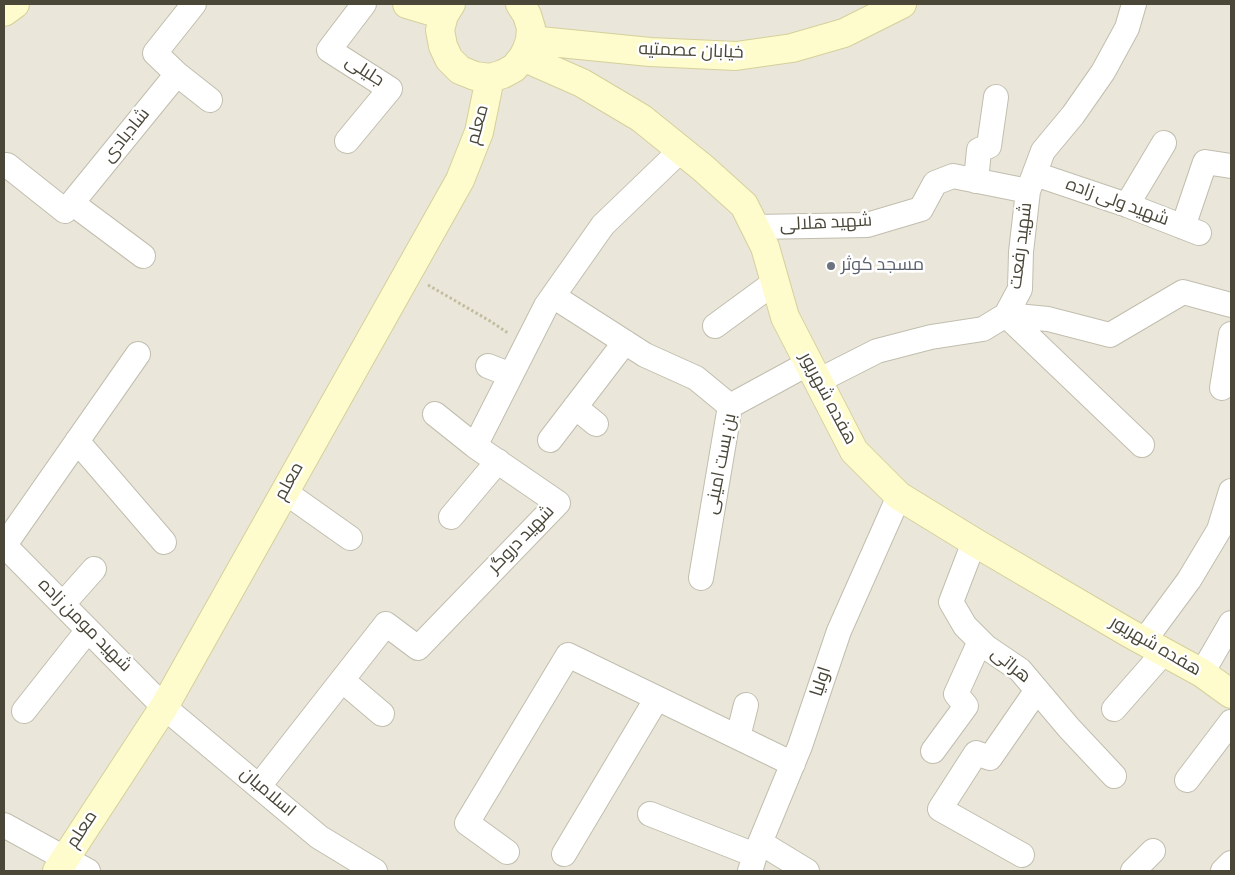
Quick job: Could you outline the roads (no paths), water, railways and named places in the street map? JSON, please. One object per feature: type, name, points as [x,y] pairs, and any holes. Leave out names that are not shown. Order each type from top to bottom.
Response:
[{"type":"main road","points":[[4,12],[15,4]]},
{"type":"main road","points":[[407,4],[447,10],[440,30],[442,46],[450,59],[460,70],[475,76],[490,78],[514,68],[526,49],[531,28],[521,4]]},
{"type":"main road","name":"خیابان عصمتیه","points":[[526,49],[736,56],[792,48],[844,33],[902,4]]},
{"type":"main road","name":"هفده شهریور","points":[[526,49],[641,118],[703,168],[744,205],[765,247],[784,317],[854,451],[899,496],[974,542],[1202,673],[1231,694]]},
{"type":"main road","name":"معلم","points":[[70,867],[164,707],[460,180],[479,132],[490,78]]},
{"type":"street","points":[[194,4],[155,53],[177,74],[210,100]]},
{"type":"street","name":"جلیلی","points":[[347,141],[390,89],[329,50],[364,4]]},
{"type":"street","name":"شهید رفعت","points":[[1006,315],[1020,289],[1021,252],[1031,183],[1043,151],[1073,115],[1103,72],[1127,28],[1134,4]]},
{"type":"street","name":"شادبادی","points":[[72,203],[177,74]]},
{"type":"street","points":[[976,181],[979,150],[989,146],[996,96]]},
{"type":"street","points":[[1127,205],[1164,143]]},
{"type":"street","points":[[475,446],[546,306],[551,287],[603,225],[681,150]]},
{"type":"street","name":"شهید ولی زاده","points":[[1031,183],[1127,205],[1191,230],[1206,162],[1231,166]]},
{"type":"street","points":[[7,165],[66,211],[72,203],[143,256]]},
{"type":"street","name":"شهید هلالی","points":[[755,227],[867,225],[921,209],[935,183],[952,176],[976,181],[1031,183]]},
{"type":"street","points":[[714,326],[775,282]]},
{"type":"street","points":[[551,287],[624,342],[645,355],[696,378],[730,406]]},
{"type":"street","points":[[814,372],[877,351],[931,337],[983,329],[1006,315],[1048,319],[1110,335],[1183,292],[1231,305]]},
{"type":"street","points":[[1006,315],[1142,445]]},
{"type":"street","points":[[1222,388],[1231,334]]},
{"type":"street","points":[[550,440],[624,342]]},
{"type":"street","points":[[4,545],[138,354]]},
{"type":"street","points":[[488,366],[511,375]]},
{"type":"street","name":"بن بست امینی","points":[[701,578],[730,406],[814,372]]},
{"type":"street","points":[[575,407],[596,424]]},
{"type":"street","name":"شهید دروگر","points":[[259,786],[386,624],[418,648],[558,504],[475,446],[435,414]]},
{"type":"street","points":[[78,441],[164,542]]},
{"type":"street","points":[[452,517],[498,461]]},
{"type":"street","points":[[1114,709],[1154,647],[1189,580],[1219,530],[1231,491]]},
{"type":"street","points":[[285,492],[350,538]]},
{"type":"street","name":"اولیا","points":[[755,856],[800,746],[839,631],[899,496]]},
{"type":"street","name":"هراتی","points":[[974,542],[951,602],[965,626],[986,647],[1020,670],[1069,728],[1114,776]]},
{"type":"street","name":"شهید مومن زاده","points":[[4,545],[164,707]]},
{"type":"street","points":[[63,604],[94,569]]},
{"type":"street","points":[[1202,673],[1231,623]]},
{"type":"street","points":[[24,711],[88,630]]},
{"type":"street","points":[[933,751],[966,706],[956,694],[980,641]]},
{"type":"street","points":[[507,852],[468,823],[568,655],[793,764]]},
{"type":"street","points":[[342,680],[382,714]]},
{"type":"street","points":[[1022,855],[940,809],[938,793],[976,753],[990,758],[1037,690]]},
{"type":"street","points":[[564,854],[657,698]]},
{"type":"street","points":[[738,737],[746,705]]},
{"type":"street","name":"اسلامیان","points":[[164,707],[319,837],[375,871]]},
{"type":"street","points":[[1186,780],[1231,722]]},
{"type":"street","points":[[650,814],[755,856],[807,871]]},
{"type":"street","points":[[4,825],[70,867]]},
{"type":"street","points":[[1133,871],[1153,851]]},
{"type":"street","points":[[1223,871],[1231,862]]},
{"type":"place","name":"مسجد کوثر","points":[[831,266]]}]
